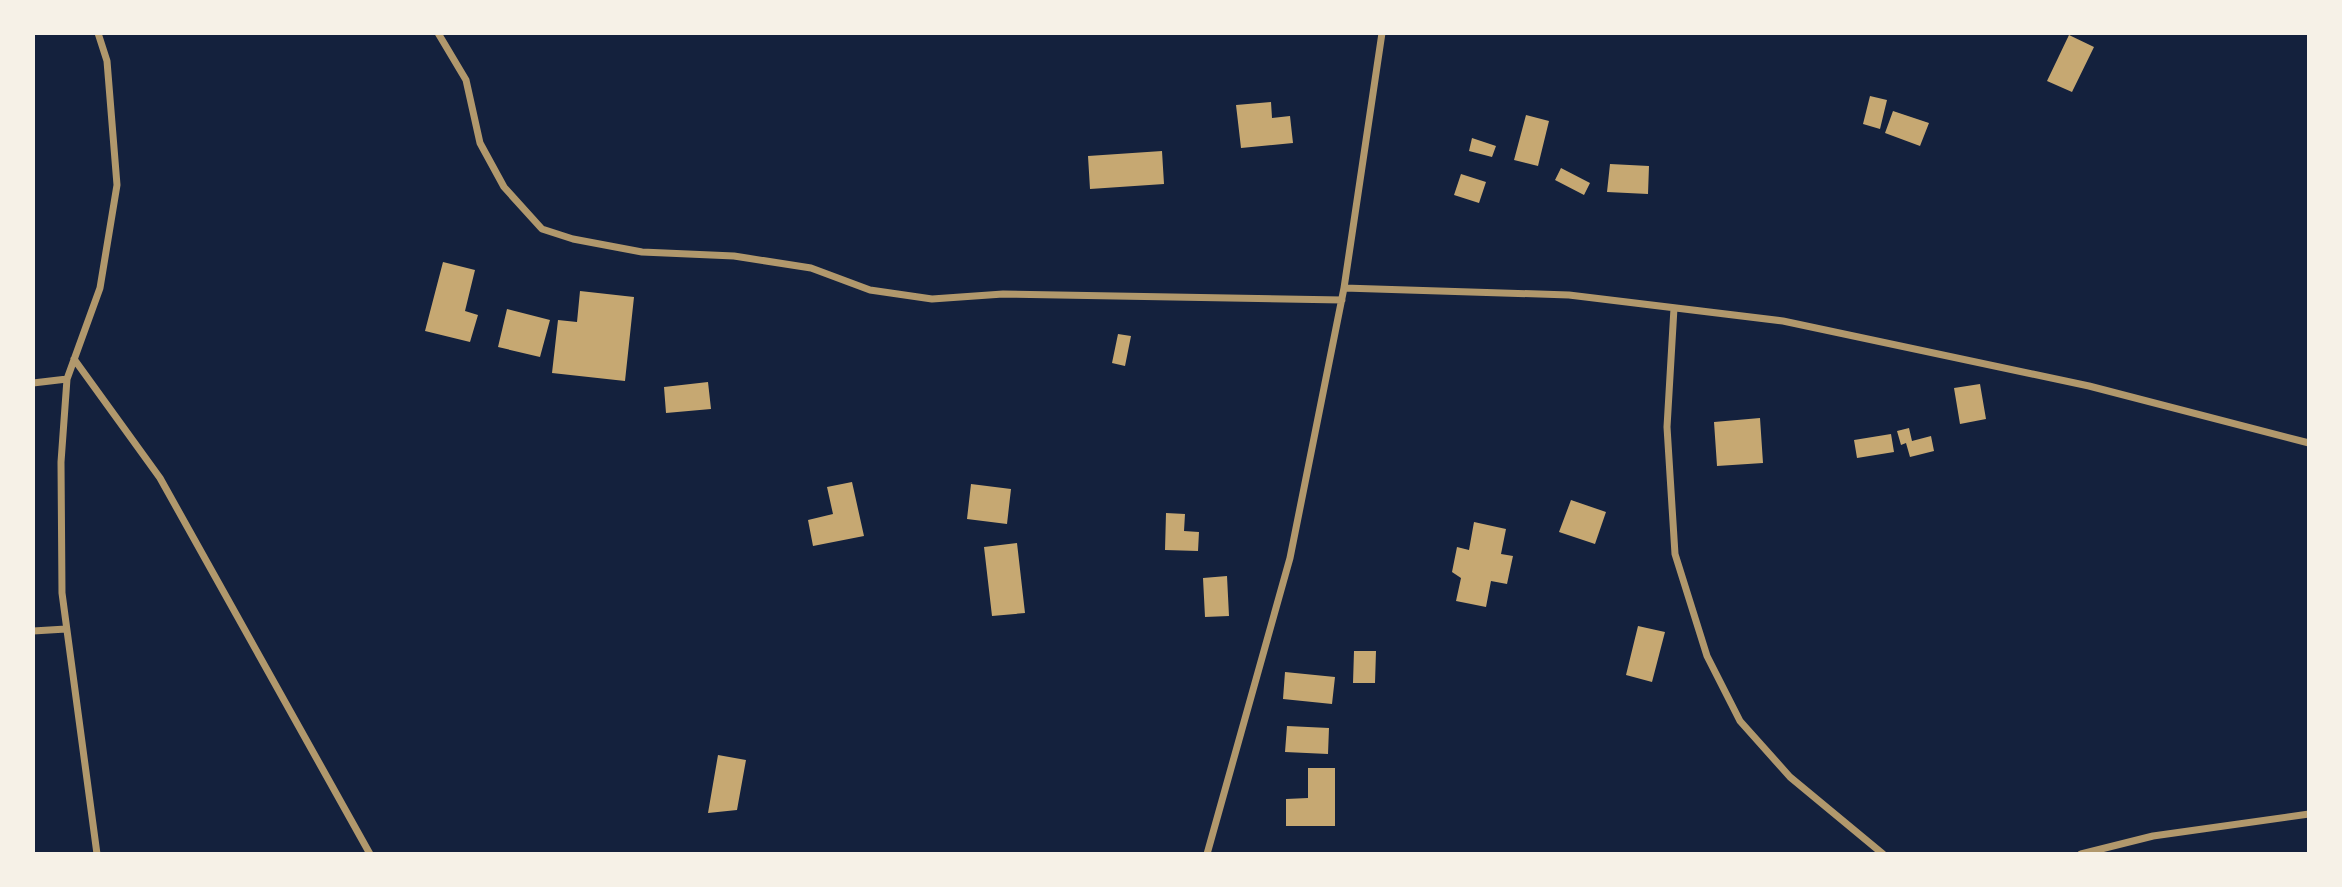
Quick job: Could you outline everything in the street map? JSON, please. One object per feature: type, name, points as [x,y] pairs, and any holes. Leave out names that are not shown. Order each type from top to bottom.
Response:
[{"type":"street","points":[[97,854],[62,593],[61,462],[67,379],[100,288],[117,185],[107,61],[98,33]]},
{"type":"street","points":[[438,33],[466,80],[480,143],[504,187],[542,229],[573,239],[642,252],[734,256],[811,268],[870,290],[932,299],[1003,294],[1342,300]]},
{"type":"street","points":[[1207,854],[1290,558],[1345,288],[1382,33]]},
{"type":"street","points":[[1345,288],[1569,295],[1810,326],[2089,386],[2309,443]]},
{"type":"street","points":[[1674,308],[1667,427],[1675,554],[1707,656],[1740,721],[1790,777],[1883,854]]},
{"type":"street","points":[[75,359],[160,478],[370,854]]},
{"type":"street","points":[[33,383],[67,379]]},
{"type":"street","points":[[33,631],[66,629]]},
{"type":"street","points":[[2081,854],[2153,836],[2309,814]]},
{"type":"building","points":[[2069,35],[2094,47],[2072,92],[2047,81]]},
{"type":"building","points":[[1870,96],[1887,100],[1880,129],[1863,124]]},
{"type":"building","points":[[1271,102],[1272,118],[1290,116],[1293,143],[1241,148],[1236,105]]},
{"type":"building","points":[[1893,111],[1929,123],[1920,146],[1885,133]]},
{"type":"building","points":[[1526,115],[1549,121],[1538,166],[1514,160]]},
{"type":"building","points":[[1472,138],[1496,146],[1492,157],[1469,151]]},
{"type":"building","points":[[1162,151],[1164,184],[1090,189],[1088,156]]},
{"type":"building","points":[[1610,164],[1649,166],[1648,194],[1607,192]]},
{"type":"building","points":[[1561,168],[1590,183],[1584,195],[1555,180]]},
{"type":"building","points":[[1461,174],[1486,182],[1479,203],[1454,195]]},
{"type":"building","points":[[443,262],[475,270],[465,311],[478,315],[470,342],[425,331]]},
{"type":"building","points":[[580,291],[634,297],[625,381],[552,373],[558,320],[577,322]]},
{"type":"building","points":[[507,309],[550,320],[540,357],[498,347]]},
{"type":"building","points":[[1118,334],[1131,336],[1125,366],[1112,363]]},
{"type":"building","points":[[708,382],[711,409],[666,413],[664,387]]},
{"type":"building","points":[[1980,384],[1986,419],[1960,424],[1954,388]]},
{"type":"building","points":[[1760,418],[1763,463],[1717,466],[1714,422]]},
{"type":"building","points":[[1909,428],[1912,441],[1931,436],[1934,451],[1910,457],[1906,443],[1901,445],[1897,431]]},
{"type":"building","points":[[1891,434],[1894,452],[1857,458],[1854,440]]},
{"type":"building","points":[[852,482],[864,536],[813,546],[808,520],[833,514],[827,487]]},
{"type":"building","points":[[971,484],[1011,489],[1007,524],[967,519]]},
{"type":"building","points":[[1571,500],[1606,512],[1595,544],[1559,532]]},
{"type":"building","points":[[1166,513],[1185,514],[1184,531],[1199,532],[1198,551],[1165,550]]},
{"type":"building","points":[[1474,522],[1506,529],[1501,554],[1513,556],[1507,584],[1491,581],[1486,607],[1456,601],[1461,578],[1452,572],[1457,547],[1469,550]]},
{"type":"building","points":[[1017,543],[1025,613],[992,616],[984,547]]},
{"type":"building","points":[[1227,576],[1229,616],[1205,617],[1203,578]]},
{"type":"building","points":[[1638,626],[1665,632],[1652,682],[1626,675]]},
{"type":"building","points":[[1354,651],[1376,651],[1375,683],[1353,683]]},
{"type":"building","points":[[1285,672],[1335,677],[1332,704],[1283,699]]},
{"type":"building","points":[[1287,726],[1329,728],[1328,754],[1285,752]]},
{"type":"building","points":[[718,755],[746,760],[737,810],[708,813]]},
{"type":"building","points":[[1308,768],[1335,768],[1335,826],[1286,826],[1286,799],[1308,798]]}]
